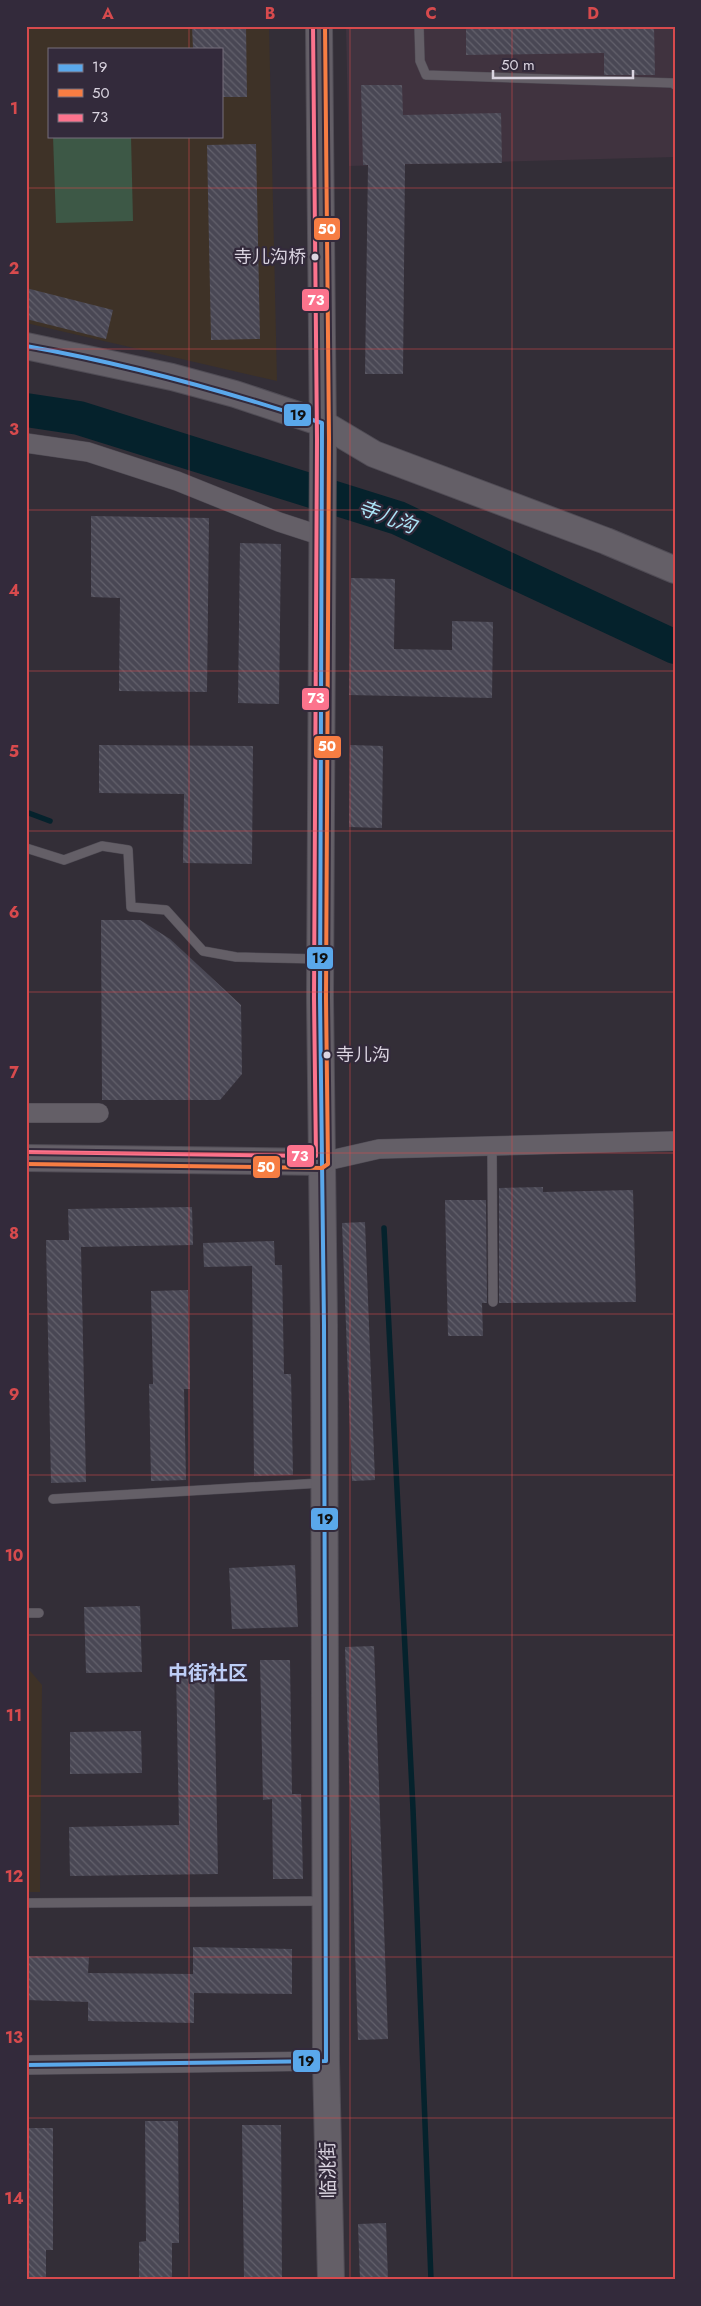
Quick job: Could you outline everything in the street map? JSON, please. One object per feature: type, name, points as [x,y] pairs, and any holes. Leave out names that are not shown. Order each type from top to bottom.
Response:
[{"type":"street","name":"临洮街","points":[[319,26],[323,431],[320,959],[326,2061],[330,2280]]},
{"type":"street","points":[[26,346],[172,377],[235,394],[374,454],[606,540],[675,570]]},
{"type":"street","points":[[26,443],[88,452],[177,481],[279,522],[322,530]]},
{"type":"street","points":[[26,1113],[99,1114]]},
{"type":"street","points":[[26,1158],[322,1162],[379,1149],[675,1141]]},
{"type":"street","points":[[26,2065],[326,2061]]},
{"type":"lane","points":[[419,26],[420,61],[426,75],[674,83]]},
{"type":"lane","points":[[26,848],[64,860],[102,846],[128,850],[131,906],[166,910],[203,951],[236,957],[320,959]]},
{"type":"lane","points":[[492,1146],[493,1302]]},
{"type":"lane","points":[[53,1499],[324,1483]]},
{"type":"lane","points":[[26,1613],[39,1612]]},
{"type":"lane","points":[[26,1903],[325,1901]]},
{"type":"shaded area","points":[[26,26],[269,26],[277,381],[26,323]]},
{"type":"shaded area","points":[[346,26],[675,26],[675,157],[349,166]]},
{"type":"shaded area","points":[[26,1666],[42,1685],[40,1892],[26,1892]]},
{"type":"green space","points":[[53,138],[131,138],[133,221],[56,223]]},
{"type":"building","points":[[192,26],[246,26],[247,97],[222,97],[222,48],[193,48]]},
{"type":"building","points":[[466,26],[654,26],[655,75],[604,75],[604,53],[466,55]]},
{"type":"building","points":[[361,85],[402,85],[403,115],[501,113],[502,163],[405,164],[403,374],[365,374],[368,165],[363,165]]},
{"type":"building","points":[[256,144],[260,339],[211,340],[207,145]]},
{"type":"building","points":[[26,288],[113,310],[106,339],[26,319]]},
{"type":"building","points":[[91,516],[209,518],[207,692],[119,691],[120,598],[91,597]]},
{"type":"building","points":[[240,543],[281,544],[279,704],[238,703]]},
{"type":"building","points":[[351,578],[395,579],[394,649],[452,650],[452,621],[493,622],[492,698],[349,695]]},
{"type":"building","points":[[99,745],[253,746],[252,864],[183,863],[184,794],[99,793]]},
{"type":"building","points":[[350,745],[383,746],[382,828],[349,827]]},
{"type":"building","points":[[101,920],[140,920],[170,939],[241,1005],[242,1074],[220,1100],[102,1100]]},
{"type":"building","points":[[543,1187],[543,1192],[633,1190],[636,1302],[499,1303],[499,1188]]},
{"type":"building","points":[[445,1200],[486,1200],[487,1303],[482,1303],[483,1336],[448,1336]]},
{"type":"building","points":[[192,1207],[193,1245],[81,1247],[86,1482],[51,1483],[46,1240],[69,1240],[68,1209]]},
{"type":"building","points":[[365,1222],[375,1480],[352,1481],[342,1223]]},
{"type":"building","points":[[274,1241],[275,1265],[282,1265],[284,1374],[291,1374],[293,1475],[254,1476],[252,1266],[204,1267],[203,1243]]},
{"type":"building","points":[[188,1290],[190,1389],[184,1389],[186,1480],[151,1481],[149,1384],[153,1384],[151,1291]]},
{"type":"building","points":[[295,1565],[298,1627],[232,1629],[229,1568]]},
{"type":"building","points":[[140,1606],[142,1672],[86,1673],[84,1607]]},
{"type":"building","points":[[374,1646],[388,2039],[358,2040],[345,1647]]},
{"type":"building","points":[[260,1660],[290,1660],[292,1794],[301,1794],[303,1879],[273,1879],[272,1799],[263,1800]]},
{"type":"building","points":[[176,1669],[214,1669],[218,1874],[70,1876],[69,1827],[179,1825]]},
{"type":"building","points":[[141,1731],[142,1773],[70,1774],[70,1732]]},
{"type":"building","points":[[193,1947],[292,1949],[292,1994],[194,1993],[194,2023],[88,2021],[88,2002],[26,2000],[26,1956],[89,1957],[88,1973],[193,1974]]},
{"type":"building","points":[[145,2121],[178,2121],[179,2243],[172,2243],[172,2280],[139,2280],[139,2242],[146,2241]]},
{"type":"building","points":[[242,2125],[281,2125],[282,2280],[244,2280]]},
{"type":"building","points":[[26,2128],[53,2128],[53,2250],[46,2250],[46,2280],[26,2280]]},
{"type":"building","points":[[386,2223],[388,2280],[360,2280],[358,2224]]},
{"type":"waterway","name":"寺儿沟","points":[[26,410],[79,418],[398,518],[675,647]]},
{"type":"waterway","points":[[26,812],[50,821]]},
{"type":"waterway","points":[[384,1228],[413,1809],[431,2280]]},
{"type":"transit line","name":"73","points":[[26,1152],[316,1156],[314,998],[317,439],[313,26]]},
{"type":"transit line","name":"50","points":[[26,1164],[322,1168],[328,1164],[326,998],[329,439],[325,26]]},
{"type":"transit line","name":"19","points":[[26,346],[101,361],[175,379],[322,423],[320,998],[324,1325],[326,2061],[26,2065]]},
{"type":"place","name":"寺儿沟桥","points":[[315,257]]},
{"type":"place","name":"寺儿沟","points":[[327,1055]]},
{"type":"district","name":"中街社区","points":[[208,1673]]}]
